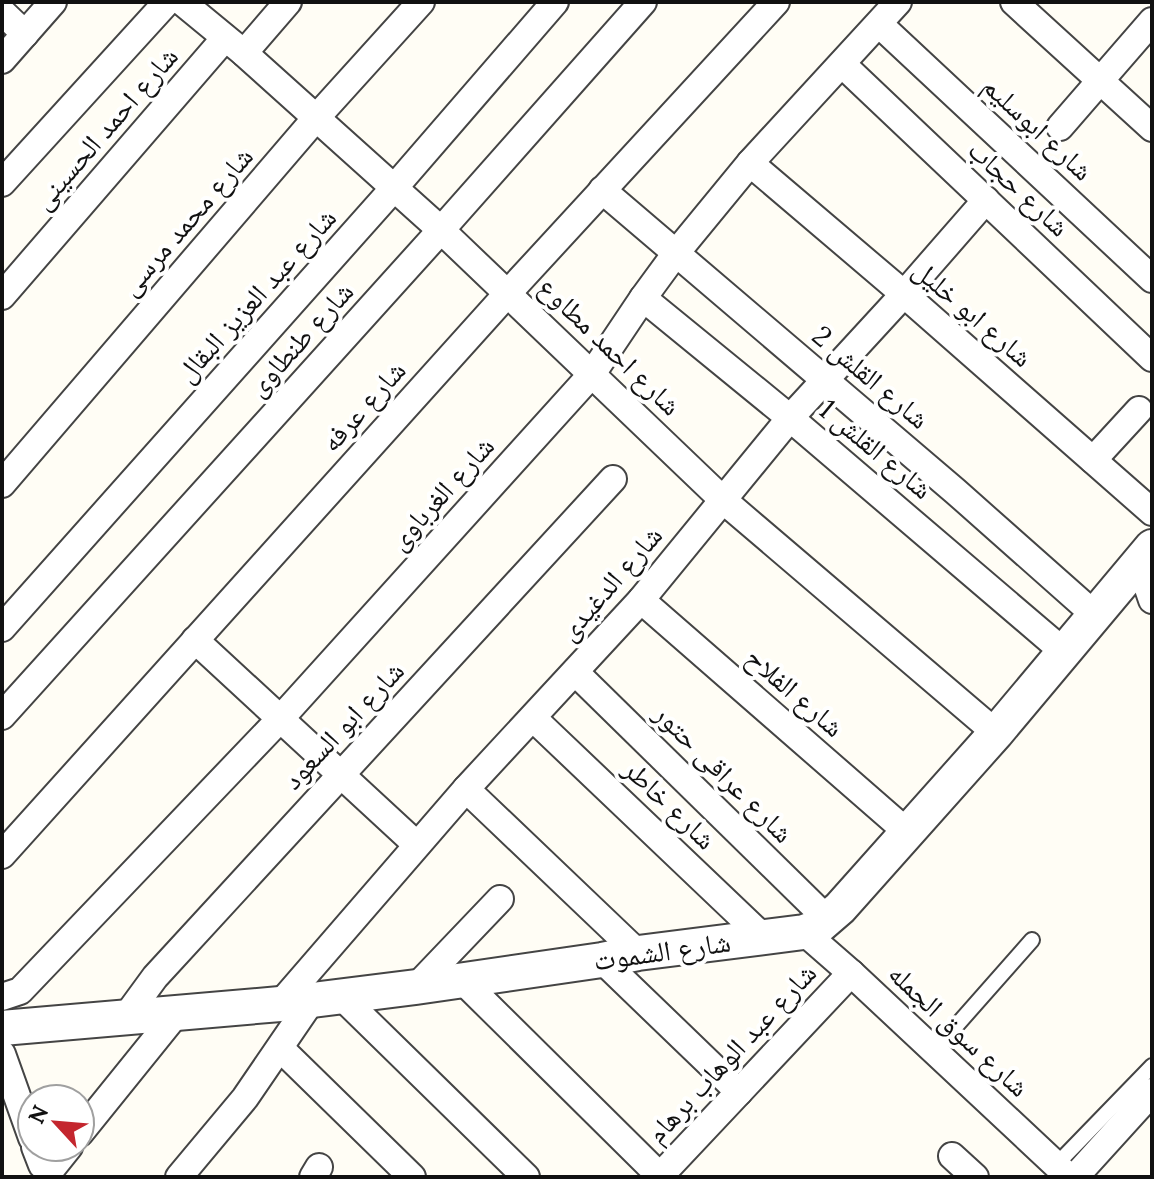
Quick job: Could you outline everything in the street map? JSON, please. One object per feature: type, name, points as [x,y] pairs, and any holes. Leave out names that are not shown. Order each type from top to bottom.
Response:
[{"type":"street","points":[[2,60],[53,2]]},
{"type":"street","points":[[2,183],[167,2]]},
{"type":"street","name":"شارع احمد مطاوع","points":[[182,2],[441,230],[723,500],[996,733]]},
{"type":"street","name":"شارع احمد الحسينى","points":[[2,296],[234,46],[288,2]]},
{"type":"street","name":"شارع محمد مرسى","points":[[2,484],[316,118],[421,2]]},
{"type":"street","name":"شارع عبد العزيز البقال","points":[[2,628],[394,188],[555,2]]},
{"type":"street","name":"شارع طنطاوى","points":[[2,716],[643,2]]},
{"type":"street","name":"شارع عرفه","points":[[2,855],[508,293],[776,2]]},
{"type":"street","name":"شارع الغرباوى","points":[[2,997],[20,991],[281,718],[592,374],[676,253],[750,163],[898,2]]},
{"type":"street","points":[[1014,2],[1152,128]]},
{"type":"street","points":[[2,12],[25,34]]},
{"type":"street","points":[[1060,127],[1152,21]]},
{"type":"street","name":"شارع ابوسليم","points":[[879,24],[1152,279]]},
{"type":"street","name":"شارع حجاب","points":[[842,64],[1152,358]]},
{"type":"street","name":"شارع ابو خليل","points":[[750,163],[1152,512]]},
{"type":"street","name":"شارع القلش 2","points":[[602,190],[955,491],[1096,616]]},
{"type":"street","name":"شارع الدغيدى","points":[[179,1177],[245,1098],[417,845],[641,600],[790,418],[986,200]]},
{"type":"street","name":"شارع القلش 1","points":[[643,298],[790,418],[1064,652]]},
{"type":"street","points":[[1093,460],[1139,410]]},
{"type":"street","name":"شارع ابو السعود","points":[[125,1018],[155,977],[613,479]]},
{"type":"street","points":[[816,926],[907,832],[996,733],[1146,554]]},
{"type":"street","points":[[1146,554],[1152,600]]},
{"type":"street","name":"شارع الفلاح","points":[[641,600],[907,832]]},
{"type":"street","points":[[195,640],[417,845]]},
{"type":"street","name":"شارع عراقى حتور","points":[[575,672],[816,926]]},
{"type":"street","name":"شارع خاطر","points":[[533,718],[763,937]]},
{"type":"street","points":[[466,789],[638,953]]},
{"type":"street","points":[[416,987],[500,899]]},
{"type":"street","name":"شارع الشموت","points":[[2,1028],[176,1014],[416,987],[763,937],[816,926]]},
{"type":"street","name":"شارع سوق الجمله","points":[[816,926],[851,973],[1067,1173]]},
{"type":"street","points":[[602,960],[739,1092]]},
{"type":"street","name":"شارع عبد الوهاب برهام","points":[[659,1176],[851,973]]},
{"type":"street","points":[[462,980],[659,1176]]},
{"type":"street","points":[[311,1000],[526,1177]]},
{"type":"street","points":[[96,1113],[176,1014]]},
{"type":"street","points":[[280,1048],[412,1177]]},
{"type":"street","points":[[2,1054],[16,1093]]},
{"type":"street","points":[[1067,1173],[1152,1092]]},
{"type":"street","points":[[952,1156],[975,1177]]},
{"type":"lane","points":[[934,1051],[1032,940]]},
{"type":"lane","points":[[1067,1173],[1152,1066]]}]
